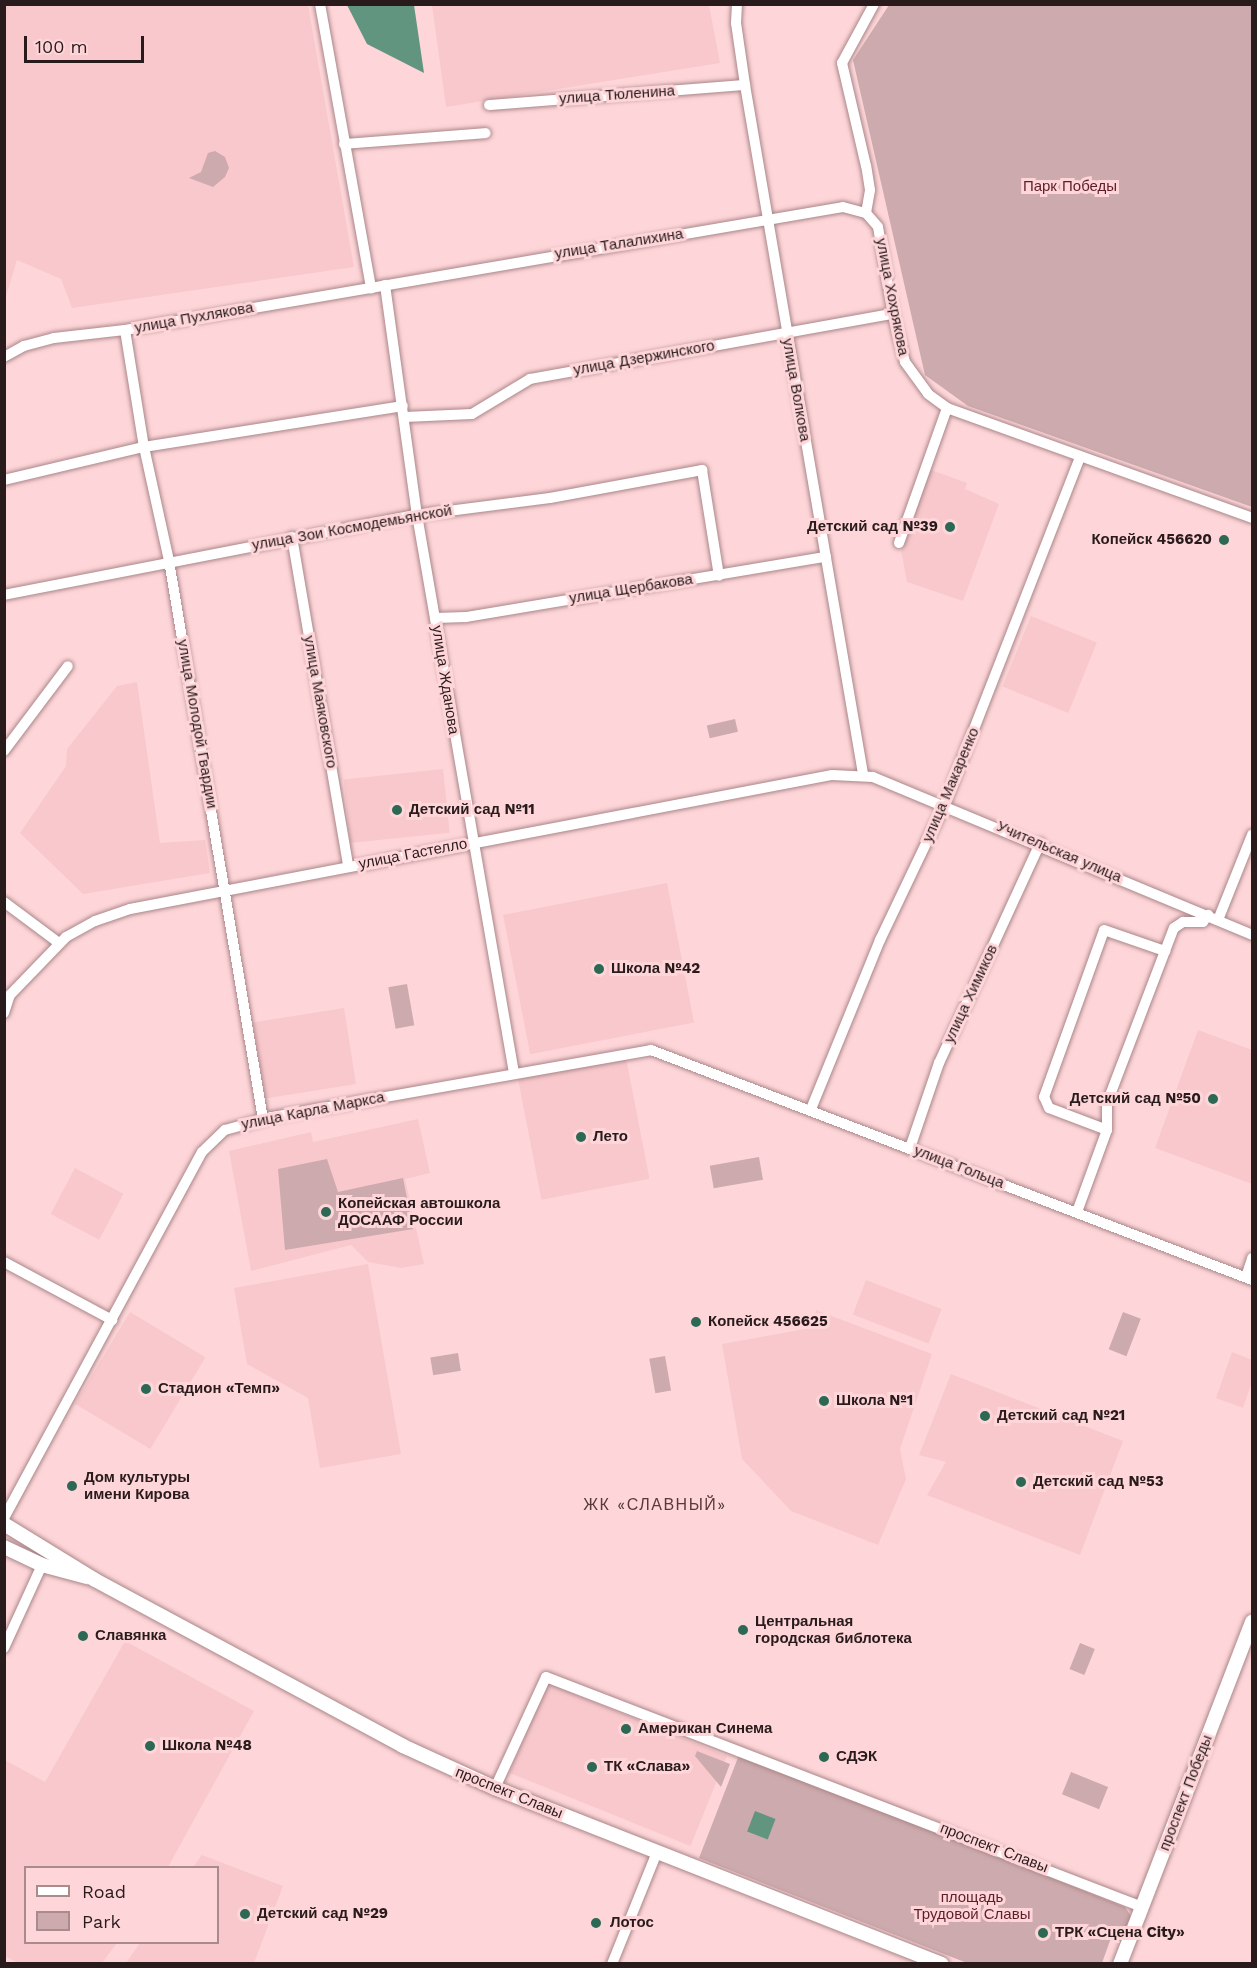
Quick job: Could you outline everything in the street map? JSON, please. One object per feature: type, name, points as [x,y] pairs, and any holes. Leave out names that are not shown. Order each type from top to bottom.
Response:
[{"type":"main road","name":"проспект Славы","points":[[4,1524],[50,1549],[95,1580],[403,1746],[495,1788],[942,1964]]},
{"type":"main road","name":"проспект Славы","points":[[4,1547],[42,1565],[95,1580]]},
{"type":"main road","points":[[42,1565],[50,1549]]},
{"type":"main road","name":"проспект Победы","points":[[1127,1964],[1145,1908],[1252,1622]]},
{"type":"main road","name":"проспект Победы","points":[[1120,1964],[1252,1646]]},
{"type":"street","points":[[320,4],[371,288]]},
{"type":"street","name":"улица Волкова","points":[[737,4],[745,85],[785,332],[863,774]]},
{"type":"street","points":[[866,213],[870,190],[842,63],[874,4]]},
{"type":"street","name":"улица Тюленина","points":[[489,105],[745,85]]},
{"type":"street","points":[[344,144],[486,133]]},
{"type":"street","name":"улица Талалихина","points":[[371,288],[768,221],[832,208],[866,213]]},
{"type":"street","name":"улица Хохрякова","points":[[866,213],[878,226],[882,240],[898,341],[915,378],[946,408],[1252,518]]},
{"type":"street","name":"улица Жданова","points":[[385,285],[417,515],[514,1073]]},
{"type":"street","name":"улица Пухлякова","points":[[4,357],[18,349],[54,338],[125,330],[371,288]]},
{"type":"street","name":"улица Дзержинского","points":[[4,480],[144,447],[404,412],[472,414],[530,379],[892,314]]},
{"type":"street","name":"улица Молодой Гвардии","points":[[125,330],[144,447],[169,561],[263,1119]]},
{"type":"street","points":[[899,543],[946,408]]},
{"type":"street","name":"улица Макаренко","points":[[811,1109],[880,940],[944,806],[1080,457]]},
{"type":"street","name":"улица Зои Космодемьянской","points":[[4,595],[292,537],[417,515],[550,498],[702,470],[719,576]]},
{"type":"street","name":"улица Маяковского","points":[[292,537],[348,866]]},
{"type":"street","name":"улица Щербакова","points":[[435,618],[466,617],[826,557]]},
{"type":"street","points":[[4,751],[68,666]]},
{"type":"street","name":"Учительская улица","points":[[863,774],[1040,843],[1252,934]]},
{"type":"street","name":"улица Гастелло","points":[[4,1013],[7,996],[59,943],[95,921],[130,909],[832,775],[863,774]]},
{"type":"street","points":[[1218,920],[1252,835]]},
{"type":"street","name":"улица Химиков","points":[[910,1148],[939,1063],[1040,843]]},
{"type":"street","points":[[4,902],[59,943]]},
{"type":"street","points":[[1077,1212],[1107,1130],[1107,1103],[1165,951],[1178,923],[1203,922],[1208,915]]},
{"type":"street","points":[[1107,1130],[1049,1108],[1044,1097],[1104,930],[1165,951]]},
{"type":"street","name":"улица Карла Маркса","points":[[4,1518],[202,1152],[225,1130],[263,1119],[639,1050],[665,1053]]},
{"type":"street","name":"улица Гольца","points":[[665,1053],[1249,1278]]},
{"type":"street","points":[[1249,1278],[1252,1258]]},
{"type":"street","points":[[4,1262],[112,1320]]},
{"type":"street","points":[[4,1648],[42,1565]]},
{"type":"street","name":"проспект Славы","points":[[495,1788],[540,1684],[546,1677],[1145,1908]]},
{"type":"street","points":[[612,1964],[657,1852]]},
{"type":"shaded area","points":[[4,5],[308,5],[354,267],[72,308],[61,279],[17,260],[5,300]]},
{"type":"shaded area","points":[[347,5],[414,5],[424,73],[367,44]]},
{"type":"shaded area","points":[[432,5],[709,5],[720,63],[446,107]]},
{"type":"shaded area","name":"Детский сад №39","points":[[931,470],[967,483],[965,489],[999,504],[963,601],[907,582],[901,550]]},
{"type":"shaded area","points":[[1031,616],[1097,643],[1068,713],[1003,686]]},
{"type":"shaded area","points":[[137,682],[160,843],[205,840],[210,873],[83,894],[20,833],[66,766],[67,749],[117,686]]},
{"type":"shaded area","name":"Детский сад №11","points":[[443,769],[450,833],[350,843],[344,779]]},
{"type":"shaded area","name":"Школа №42","points":[[667,883],[694,1022],[530,1054],[503,915]]},
{"type":"shaded area","points":[[344,1008],[356,1084],[265,1098],[253,1022]]},
{"type":"shaded area","name":"Детский сад №50","points":[[1198,1030],[1252,1050],[1252,1184],[1155,1148]]},
{"type":"shaded area","points":[[626,1058],[649,1179],[541,1200],[518,1079]]},
{"type":"shaded area","name":"Копейская автошкола ДОСААФ России","points":[[418,1119],[430,1173],[405,1179],[424,1264],[401,1268],[368,1262],[351,1245],[251,1271],[229,1151],[311,1132],[313,1142]]},
{"type":"shaded area","points":[[75,1168],[124,1194],[99,1240],[51,1214]]},
{"type":"shaded area","points":[[368,1264],[401,1454],[320,1468],[308,1398],[247,1364],[234,1288]]},
{"type":"shaded area","points":[[866,1280],[942,1309],[928,1344],[853,1315]]},
{"type":"shaded area","name":"Школа №1","points":[[816,1310],[932,1354],[900,1449],[906,1479],[878,1545],[791,1511],[742,1459],[722,1344],[811,1328]]},
{"type":"shaded area","points":[[130,1312],[205,1357],[150,1449],[75,1404]]},
{"type":"shaded area","points":[[1232,1352],[1252,1360],[1252,1382],[1243,1408],[1216,1398]]},
{"type":"shaded area","name":"Детский сад №53","points":[[951,1374],[1123,1441],[1080,1555],[927,1495],[946,1462],[919,1455]]},
{"type":"shaded area","name":"Школа №48","points":[[125,1641],[254,1711],[169,1866],[24,1866],[24,1944],[116,1944],[102,1963],[18,1963],[5,1956],[5,1760],[45,1782]]},
{"type":"shaded area","points":[[546,1683],[727,1756],[690,1846],[510,1773]]},
{"type":"shaded area","points":[[755,1811],[776,1819],[768,1839],[747,1832]]},
{"type":"shaded area","name":"Детский сад №29","points":[[202,1855],[283,1886],[254,1963],[126,1963],[139,1944],[219,1944],[219,1866],[194,1866]]},
{"type":"green space","name":"Парк Победы","points":[[889,5],[1252,5],[1252,507],[968,406],[925,375],[853,60]]},
{"type":"green space","points":[[215,151],[225,157],[229,168],[225,177],[213,187],[189,178],[201,172],[208,153]]},
{"type":"green space","points":[[735,719],[738,732],[710,738],[707,726]]},
{"type":"green space","points":[[407,984],[414,1025],[396,1029],[388,987]]},
{"type":"green space","points":[[759,1157],[763,1180],[714,1188],[710,1166]]},
{"type":"green space","points":[[327,1159],[338,1192],[403,1178],[413,1229],[285,1250],[278,1169]]},
{"type":"green space","points":[[1123,1312],[1141,1319],[1126,1356],[1109,1349]]},
{"type":"green space","points":[[458,1353],[461,1371],[433,1375],[430,1357]]},
{"type":"green space","points":[[665,1356],[671,1390],[655,1393],[649,1359]]},
{"type":"green space","points":[[1080,1643],[1095,1649],[1084,1675],[1070,1669]]},
{"type":"green space","points":[[697,1751],[730,1764],[721,1787],[695,1756]]},
{"type":"green space","name":"площадь Трудовой Славы","points":[[739,1755],[1125,1907],[1131,1916],[1122,1942],[1111,1938],[1102,1963],[967,1963],[699,1858]]},
{"type":"green space","points":[[1071,1772],[1108,1787],[1099,1809],[1062,1794]]},
{"type":"place","name":"Детский сад №39","points":[[950,527]]},
{"type":"place","name":"Копейск 456620","points":[[1224,540]]},
{"type":"place","name":"Детский сад №11","points":[[397,810]]},
{"type":"place","name":"Школа №42","points":[[599,969]]},
{"type":"place","name":"Детский сад №50","points":[[1213,1099]]},
{"type":"place","name":"Лето","points":[[581,1137]]},
{"type":"place","name":"Копейская автошкола ДОСААФ России","points":[[326,1212]]},
{"type":"place","name":"Копейск 456625","points":[[696,1322]]},
{"type":"place","name":"Стадион «Темп»","points":[[146,1389]]},
{"type":"place","name":"Школа №1","points":[[824,1401]]},
{"type":"place","name":"Детский сад №21","points":[[985,1416]]},
{"type":"place","name":"Детский сад №53","points":[[1021,1482]]},
{"type":"place","name":"Дом культуры имени Кирова","points":[[72,1486]]},
{"type":"place","name":"Центральная городская библотека","points":[[743,1630]]},
{"type":"place","name":"Славянка","points":[[83,1636]]},
{"type":"place","name":"Американ Синема","points":[[626,1729]]},
{"type":"place","name":"Школа №48","points":[[150,1746]]},
{"type":"place","name":"СДЭК","points":[[824,1757]]},
{"type":"place","name":"ТК «Слава»","points":[[592,1767]]},
{"type":"place","name":"Детский сад №29","points":[[245,1914]]},
{"type":"place","name":"Лотос","points":[[596,1923]]},
{"type":"place","name":"ТРК «Сцена City»","points":[[1043,1933]]},
{"type":"district","name":"ЖК «СЛАВНЫЙ»","points":[[655,1505]]}]
